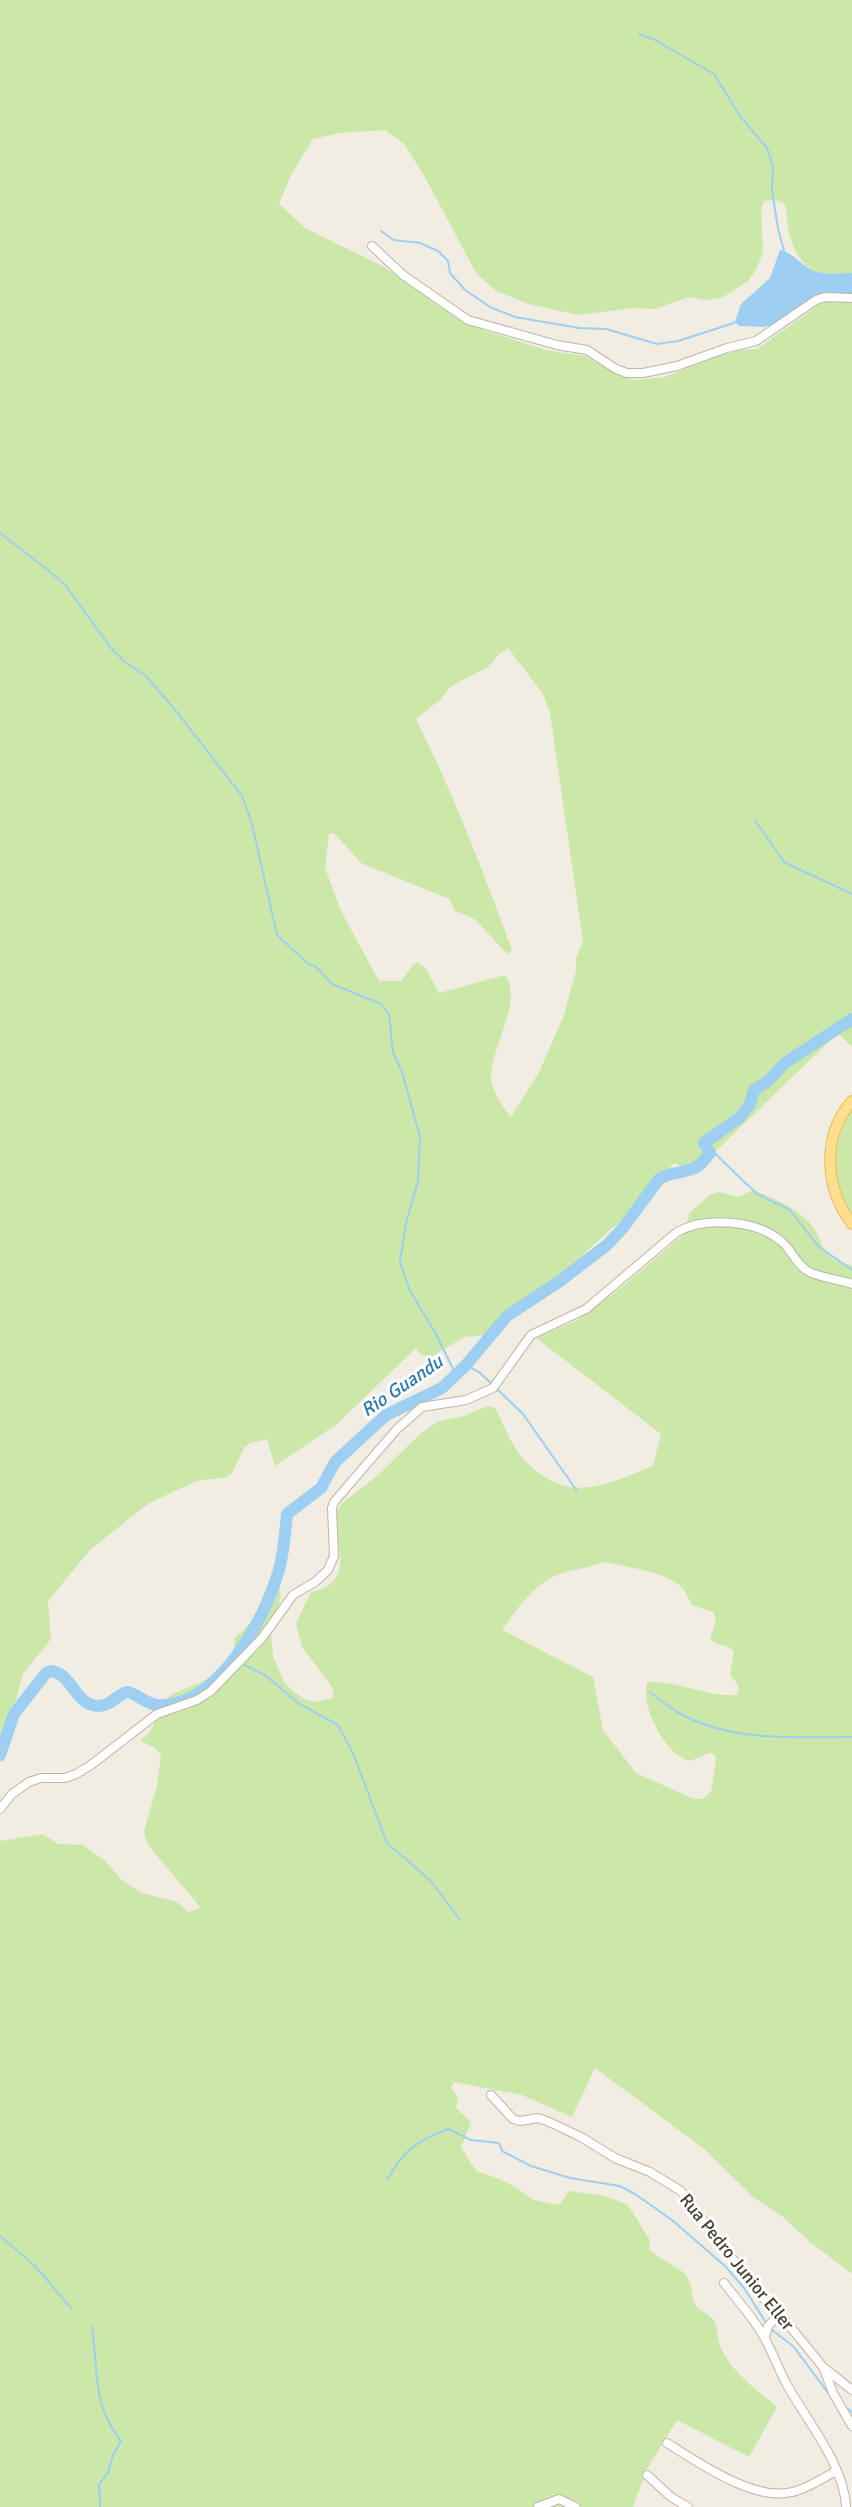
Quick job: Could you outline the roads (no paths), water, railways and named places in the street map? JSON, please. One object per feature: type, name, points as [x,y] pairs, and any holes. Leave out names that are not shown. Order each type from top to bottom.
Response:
[{"type":"main road","points":[[852,1101],[832,1138],[829,1169],[842,1211],[852,1224]]},
{"type":"street","points":[[372,246],[404,275],[468,320],[557,345],[587,350],[627,373],[662,369],[701,359],[764,337],[816,300],[825,297],[852,298]]},
{"type":"street","points":[[0,1809],[12,1794],[29,1782],[41,1778],[65,1778],[85,1769],[157,1714],[197,1700],[211,1691],[262,1638],[293,1595],[316,1582],[328,1570],[334,1556],[331,1508],[392,1435],[422,1407],[466,1400],[494,1386],[531,1335],[586,1309],[667,1239],[688,1225],[747,1225],[783,1242],[807,1271],[852,1284]]},
{"type":"street","name":"Rua Pedro Junior Eller","points":[[491,2095],[513,2119],[541,2119],[615,2158],[662,2178],[681,2191],[757,2290],[823,2367],[852,2390]]},
{"type":"street","points":[[724,2283],[765,2338],[786,2382],[822,2441],[845,2494],[846,2507]]},
{"type":"street","points":[[765,2338],[768,2326],[780,2314]]},
{"type":"street","points":[[823,2367],[833,2393],[852,2426]]},
{"type":"street","points":[[667,2443],[701,2464],[748,2487],[772,2493],[793,2492],[836,2471]]},
{"type":"street","points":[[647,2475],[671,2497],[688,2507]]},
{"type":"street","points":[[538,2507],[559,2499],[576,2507]]},
{"type":"water","points":[[780,250],[813,270],[852,273],[852,295],[815,296],[774,324],[764,327],[739,326],[735,321],[741,304],[770,278]]},
{"type":"waterway","points":[[639,34],[653,39],[714,74],[740,116],[767,148],[773,166],[772,191],[784,251]]},
{"type":"waterway","points":[[381,231],[394,240],[420,243],[438,251],[448,261],[450,273],[465,290],[490,307],[515,317],[579,328],[606,329],[657,344],[678,341],[737,322]]},
{"type":"waterway","points":[[0,533],[66,586],[111,648],[126,663],[145,675],[242,796],[252,824],[277,935],[308,964],[315,966],[332,984],[381,1004],[389,1014],[393,1052],[402,1072],[420,1137],[418,1181],[406,1223],[400,1262],[410,1291],[436,1334],[456,1375]]},
{"type":"waterway","points":[[755,820],[784,862],[852,894]]},
{"type":"waterway","name":"Rio Guandu","points":[[0,1755],[14,1714],[46,1673],[51,1671],[64,1677],[84,1701],[99,1706],[128,1692],[157,1705],[179,1702],[199,1693],[218,1677],[235,1658],[262,1614],[282,1558],[287,1514],[321,1488],[335,1462],[386,1415],[442,1388],[466,1365],[507,1316],[560,1281],[607,1245],[659,1179],[694,1169],[701,1163],[710,1153],[704,1143],[739,1118],[749,1106],[754,1090],[768,1081],[785,1063],[852,1019]]},
{"type":"waterway","points":[[704,1143],[757,1194],[790,1210],[818,1246],[852,1270]]},
{"type":"waterway","points":[[466,1365],[492,1384]]},
{"type":"waterway","points":[[496,1388],[523,1414],[577,1491]]},
{"type":"waterway","points":[[243,1664],[266,1676],[298,1703],[338,1725],[353,1753],[387,1843],[431,1881],[460,1920]]},
{"type":"waterway","points":[[650,1692],[681,1714],[701,1723],[743,1734],[852,1737]]},
{"type":"waterway","points":[[388,2179],[399,2161],[412,2148],[448,2129],[471,2140],[499,2143],[502,2151],[531,2166],[570,2178],[620,2186],[672,2220],[726,2267],[744,2288],[765,2321]]},
{"type":"waterway","points":[[0,2236],[35,2266],[71,2308]]},
{"type":"waterway","points":[[92,2327],[100,2400],[111,2427],[121,2441],[113,2455],[108,2473],[99,2484],[100,2507]]},
{"type":"waterway","points":[[772,2330],[793,2346],[829,2394]]},
{"type":"waterway","points":[[848,2409],[852,2412]]}]
